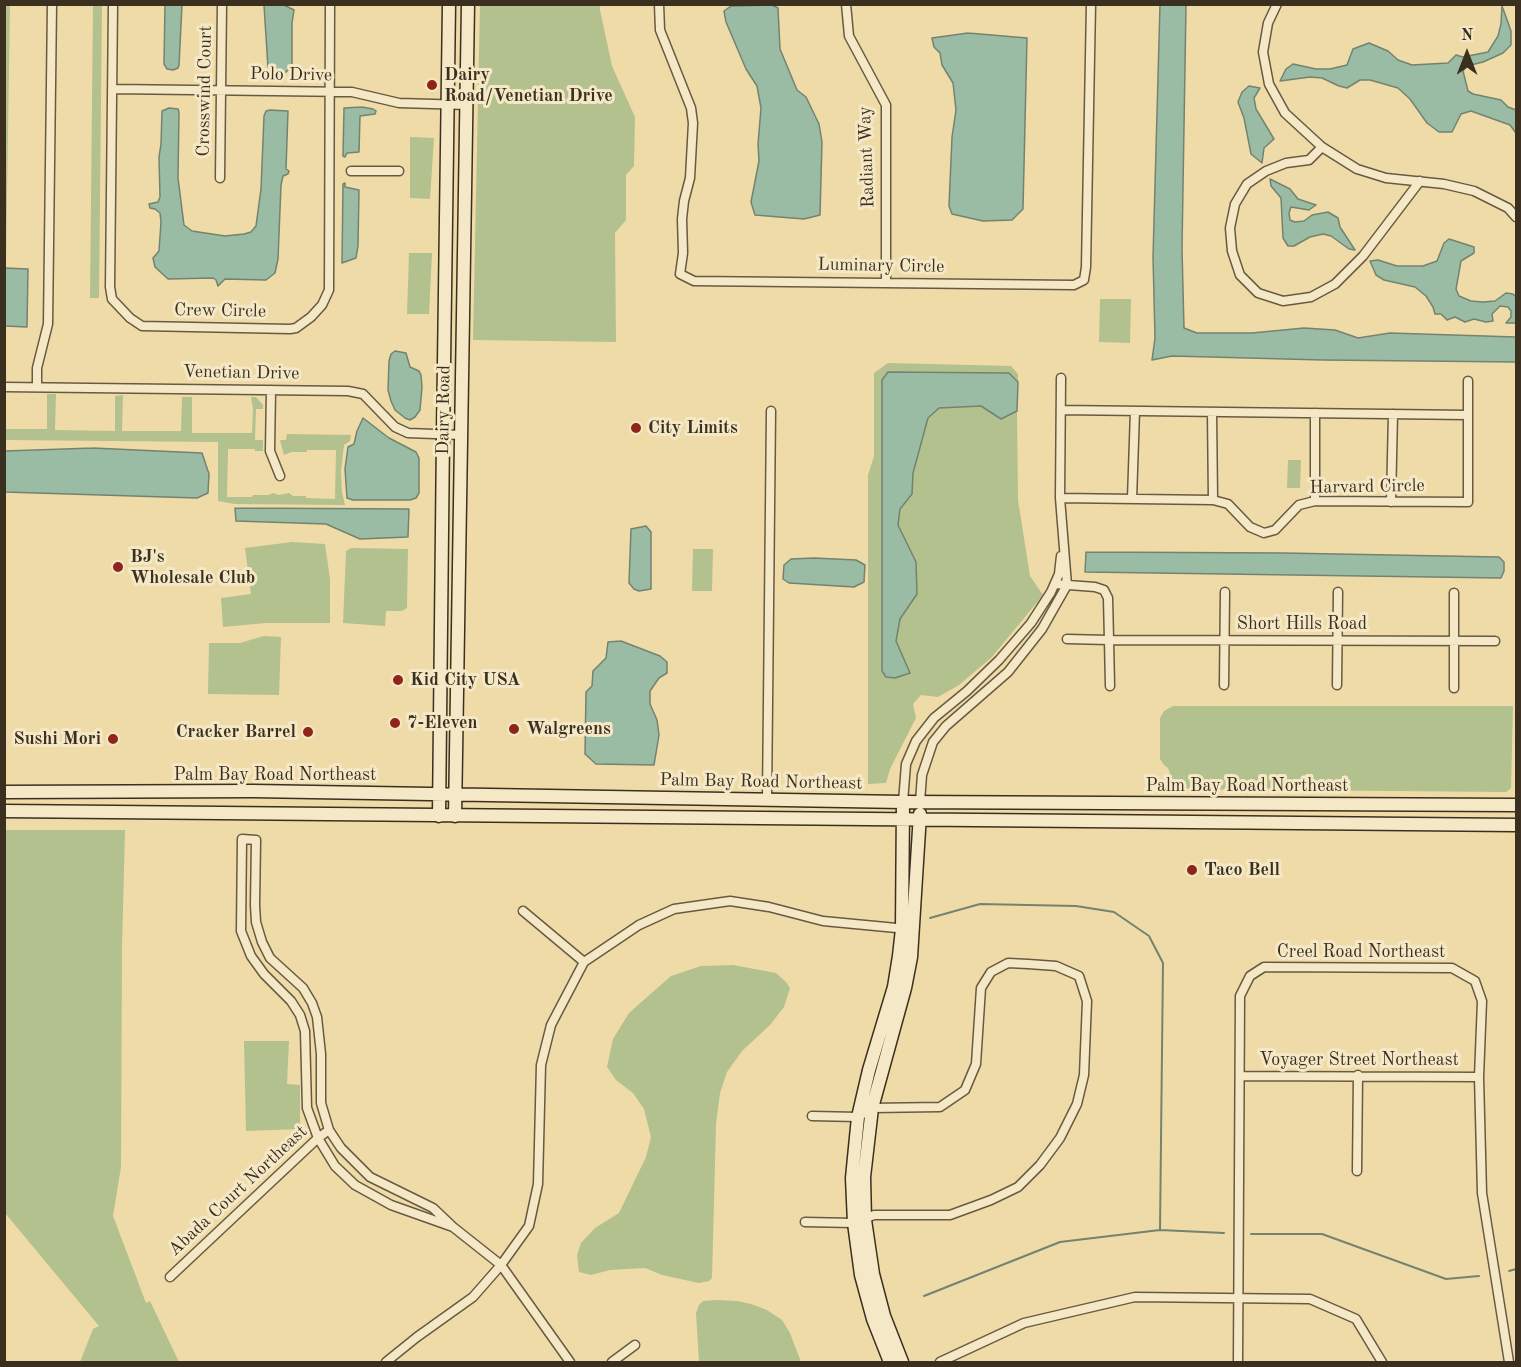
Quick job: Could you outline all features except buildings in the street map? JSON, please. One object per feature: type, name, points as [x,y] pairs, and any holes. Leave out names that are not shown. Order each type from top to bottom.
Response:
[{"type":"main road","name":"Dairy Road","points":[[440,816],[449,4]]},
{"type":"main road","name":"Dairy Road","points":[[455,816],[468,4]]},
{"type":"main road","points":[[442,543],[460,524]]},
{"type":"main road","points":[[442,563],[459,543]]},
{"type":"main road","name":"Palm Bay Road Northeast","points":[[4,792],[253,791],[903,802],[1516,806]]},
{"type":"main road","points":[[750,818],[760,810],[766,800]]},
{"type":"main road","points":[[902,1362],[878,1295],[852,1178],[858,1117],[908,929],[903,802]]},
{"type":"main road","points":[[890,1362],[873,1319],[861,1275],[860,1221],[872,1108],[905,988],[908,929],[921,802]]},
{"type":"main road","points":[[1131,822],[1143,817],[1156,803]]},
{"type":"main road","points":[[1164,823],[1164,817],[1182,804]]},
{"type":"main road","points":[[1349,824],[1362,817],[1373,805]]},
{"type":"main road","points":[[1390,824],[1398,813],[1412,805]]},
{"type":"main road","name":"Palm Bay Road Northeast","points":[[4,811],[1516,825]]},
{"type":"street","points":[[37,387],[37,368],[48,324],[52,4]]},
{"type":"street","name":"Crew Circle","points":[[113,4],[110,287],[112,299],[130,318],[142,326],[290,329],[296,328],[311,317],[322,305],[328,290],[330,4]]},
{"type":"street","name":"Crosswind Court","points":[[220,178],[222,4]]},
{"type":"street","name":"Luminary Circle","points":[[659,4],[660,30],[691,108],[693,123],[690,178],[682,219],[683,253],[680,274],[694,281],[1074,285],[1084,280],[1091,4]]},
{"type":"street","name":"Radiant Way","points":[[846,4],[849,36],[886,105],[886,282]]},
{"type":"street","points":[[1277,4],[1268,23],[1263,52],[1269,84],[1285,113],[1322,147],[1357,169],[1386,178],[1420,181],[1474,191],[1508,208],[1516,217]]},
{"type":"street","name":"Polo Drive","points":[[113,89],[352,92],[399,104],[467,105]]},
{"type":"street","points":[[1322,147],[1309,160],[1286,163],[1266,171],[1246,184],[1235,204],[1230,228],[1232,251],[1240,275],[1258,292],[1283,301],[1311,297],[1335,284],[1364,256],[1420,181]]},
{"type":"street","points":[[351,171],[399,171]]},
{"type":"street","points":[[921,802],[922,775],[933,742],[946,726],[1008,672],[1042,628],[1066,585],[1060,498],[1061,378]]},
{"type":"street","name":"Harvard Circle","points":[[1060,498],[1213,500],[1228,504],[1250,527],[1264,533],[1275,530],[1299,505],[1315,501],[1467,502],[1468,381]]},
{"type":"street","name":"Venetian Drive","points":[[4,387],[348,391],[363,394],[395,427],[408,433],[461,435]]},
{"type":"street","points":[[271,390],[270,452],[280,476]]},
{"type":"street","points":[[1061,410],[1468,415]]},
{"type":"street","points":[[766,800],[771,411]]},
{"type":"street","points":[[1132,499],[1135,411]]},
{"type":"street","points":[[1212,412],[1213,500]]},
{"type":"street","points":[[1315,413],[1315,501]]},
{"type":"street","points":[[1391,502],[1392,414]]},
{"type":"street","points":[[903,802],[906,764],[916,741],[934,718],[968,691],[1031,623],[1059,574],[1063,532]]},
{"type":"street","points":[[1055,584],[1095,587],[1104,590],[1108,598],[1110,686]]},
{"type":"street","points":[[1224,685],[1225,592]]},
{"type":"street","points":[[1337,685],[1338,592]]},
{"type":"street","points":[[1454,593],[1454,688]]},
{"type":"street","name":"Short Hills Road","points":[[1067,639],[1495,641]]},
{"type":"street","points":[[453,1227],[391,1205],[355,1185],[335,1166],[318,1138],[307,1108],[305,1031],[300,1015],[291,1001],[264,974],[251,956],[241,931],[242,839],[256,840],[255,905],[256,922],[262,942],[270,958],[303,988],[318,1017],[321,1103],[329,1130],[341,1148],[370,1177],[433,1208],[501,1265],[570,1362]]},
{"type":"street","points":[[386,1362],[473,1297],[501,1265],[529,1226],[538,1184],[541,1065],[551,1025],[584,962],[639,925],[674,909],[730,901],[769,907],[823,921],[908,929]]},
{"type":"street","points":[[524,912],[584,962]]},
{"type":"street","points":[[805,1222],[860,1221],[874,1215],[950,1215],[991,1200],[1018,1186],[1040,1165],[1060,1138],[1077,1104],[1084,1075],[1087,1001],[1079,976],[1056,966],[1008,963],[991,972],[981,988],[976,1064],[965,1090],[940,1107],[872,1108],[858,1117],[812,1116]]},
{"type":"street","name":"Creel Road Northeast","points":[[1238,1362],[1240,996],[1250,976],[1264,968],[1452,968],[1475,981],[1482,1001],[1479,1077],[1482,1193],[1509,1362]]},
{"type":"street","name":"Voyager Street Northeast","points":[[1240,1076],[1479,1077]]},
{"type":"street","points":[[1357,1171],[1358,1076]]},
{"type":"street","name":"Abada Court Northeast","points":[[170,1277],[329,1130]]},
{"type":"street","points":[[940,1362],[1024,1323],[1135,1297],[1310,1299],[1356,1319],[1382,1362]]},
{"type":"street","points":[[612,1362],[635,1346]]},
{"type":"shaded area","points":[[165,4],[182,5],[179,65],[173,70],[167,69],[164,64]]},
{"type":"shaded area","points":[[4,5],[10,5],[6,262],[4,262]]},
{"type":"shaded area","points":[[93,5],[102,5],[99,298],[90,298]]},
{"type":"shaded area","points":[[264,5],[284,5],[294,10],[292,66],[285,73],[277,73],[268,68]]},
{"type":"shaded area","points":[[480,5],[600,5],[612,66],[635,117],[634,166],[626,175],[626,220],[615,233],[616,342],[473,340]]},
{"type":"shaded area","points":[[772,5],[778,8],[780,49],[797,90],[806,97],[819,124],[822,142],[820,215],[804,219],[755,215],[751,202],[759,161],[761,108],[757,86],[746,69],[726,22],[724,11],[731,6]]},
{"type":"shaded area","points":[[1160,5],[1186,5],[1182,249],[1184,328],[1197,333],[1252,333],[1304,328],[1335,330],[1358,338],[1390,333],[1516,337],[1516,362],[1172,356],[1152,360],[1155,338],[1153,257]]},
{"type":"shaded area","points":[[1502,6],[1511,31],[1511,45],[1503,53],[1467,66],[1463,71],[1468,91],[1501,100],[1508,107],[1516,110],[1516,133],[1510,125],[1471,111],[1461,114],[1452,132],[1439,132],[1427,123],[1410,99],[1398,88],[1370,80],[1360,80],[1347,88],[1322,78],[1310,77],[1280,81],[1286,69],[1293,64],[1316,69],[1347,65],[1353,49],[1369,43],[1388,51],[1398,60],[1412,65],[1448,63],[1456,55],[1463,57],[1488,52],[1498,36]]},
{"type":"shaded area","points":[[968,33],[1027,38],[1023,209],[1012,220],[983,221],[952,214],[949,206],[952,137],[956,110],[953,83],[942,65],[940,53],[934,47],[932,38]]},
{"type":"shaded area","points":[[1249,86],[1260,88],[1254,98],[1256,109],[1274,139],[1264,148],[1262,163],[1251,154],[1244,118],[1238,102],[1242,92]]},
{"type":"shaded area","points":[[169,108],[178,109],[179,112],[178,178],[184,225],[192,231],[225,236],[251,232],[256,226],[261,189],[264,116],[266,111],[270,110],[288,111],[286,169],[289,171],[283,176],[281,185],[278,259],[275,273],[266,280],[225,279],[218,286],[213,278],[168,279],[155,267],[153,258],[159,251],[161,222],[160,213],[150,208],[149,204],[158,202],[160,197],[159,157],[162,111]]},
{"type":"shaded area","points":[[344,108],[373,109],[376,111],[375,114],[360,116],[359,152],[347,153],[345,157],[343,156]]},
{"type":"shaded area","points":[[410,137],[434,138],[430,199],[410,198]]},
{"type":"shaded area","points":[[1270,179],[1290,189],[1298,199],[1316,205],[1309,210],[1291,207],[1290,220],[1304,221],[1312,215],[1328,212],[1338,218],[1340,227],[1355,250],[1323,234],[1310,237],[1294,246],[1288,246],[1283,238],[1281,198],[1271,186]]},
{"type":"shaded area","points":[[345,183],[345,187],[359,190],[358,246],[356,258],[342,263],[343,184]]},
{"type":"shaded area","points":[[1449,239],[1474,247],[1474,253],[1461,261],[1456,289],[1459,296],[1471,301],[1483,302],[1495,301],[1506,293],[1513,294],[1516,297],[1516,323],[1506,323],[1511,317],[1511,311],[1508,307],[1500,306],[1492,314],[1493,321],[1474,319],[1465,322],[1455,317],[1447,320],[1441,314],[1435,314],[1426,296],[1415,287],[1384,280],[1376,275],[1370,261],[1378,260],[1397,266],[1423,266],[1437,261],[1444,243]]},
{"type":"shaded area","points":[[409,253],[432,253],[429,314],[407,314]]},
{"type":"shaded area","points":[[5,268],[28,269],[27,327],[5,326]]},
{"type":"shaded area","points":[[1100,299],[1131,299],[1130,343],[1099,342]]},
{"type":"shaded area","points":[[395,351],[406,353],[410,367],[419,371],[421,375],[420,410],[410,420],[395,410],[388,390],[389,361],[391,354]]},
{"type":"shaded area","points":[[888,363],[1011,366],[1018,374],[1018,382],[1009,373],[889,372],[882,380],[882,671],[886,677],[909,673],[896,641],[900,619],[917,593],[916,562],[898,525],[900,509],[912,494],[913,473],[928,418],[938,408],[981,406],[1001,419],[1017,411],[1018,500],[1030,576],[1043,595],[992,657],[959,685],[938,697],[921,695],[913,704],[916,718],[890,769],[886,783],[868,784],[868,475],[874,456],[874,373]]},
{"type":"shaded area","points":[[888,372],[1009,373],[1018,382],[1017,411],[1001,419],[981,406],[939,408],[928,418],[913,473],[912,494],[900,509],[898,525],[916,562],[917,594],[900,619],[896,641],[910,673],[895,678],[886,677],[882,671],[882,380]]},
{"type":"shaded area","points":[[47,394],[56,394],[55,430],[115,431],[115,396],[123,395],[122,431],[181,431],[182,397],[192,397],[192,433],[252,433],[251,397],[256,397],[263,405],[263,409],[256,409],[255,440],[263,440],[263,451],[228,449],[227,497],[289,493],[293,496],[306,496],[306,498],[335,499],[336,450],[307,450],[307,452],[291,452],[284,455],[280,440],[286,440],[287,434],[351,435],[350,441],[344,445],[341,471],[345,505],[235,504],[218,501],[218,442],[5,440],[5,429],[47,429]]},
{"type":"shaded area","points":[[363,418],[389,438],[416,452],[419,458],[419,493],[416,498],[410,500],[353,500],[347,498],[345,469],[348,447],[354,444]]},
{"type":"shaded area","points":[[93,448],[202,453],[209,474],[208,493],[197,498],[5,492],[5,451]]},
{"type":"shaded area","points":[[1288,460],[1301,460],[1300,488],[1287,488]]},
{"type":"shaded area","points":[[235,508],[409,509],[408,537],[360,539],[326,524],[236,521]]},
{"type":"shaded area","points":[[646,526],[651,532],[651,589],[639,591],[629,583],[631,529]]},
{"type":"shaded area","points":[[292,542],[325,544],[330,579],[330,623],[266,623],[223,627],[221,598],[251,594],[245,548]]},
{"type":"shaded area","points":[[351,548],[408,549],[407,608],[402,611],[386,611],[385,626],[343,623],[346,551]]},
{"type":"shaded area","points":[[693,549],[713,549],[712,591],[692,591]]},
{"type":"shaded area","points":[[1086,552],[1499,557],[1504,562],[1504,571],[1501,578],[1085,572]]},
{"type":"shaded area","points":[[791,559],[856,560],[865,565],[864,582],[854,587],[789,583],[783,579],[784,565]]},
{"type":"shaded area","points":[[264,636],[281,637],[279,695],[208,694],[209,643],[240,643]]},
{"type":"shaded area","points":[[621,641],[660,656],[667,662],[667,673],[659,678],[650,691],[650,704],[657,720],[659,735],[654,765],[596,764],[585,754],[586,692],[592,686],[593,671],[606,658],[608,642]]},
{"type":"shaded area","points":[[1173,706],[1513,706],[1511,788],[1506,792],[1164,789],[1161,785],[1163,779],[1170,773],[1160,759],[1160,718],[1164,711]]},
{"type":"shaded area","points":[[5,830],[125,830],[121,1167],[113,1216],[146,1303],[150,1301],[179,1362],[80,1362],[93,1329],[99,1326],[5,1213]]},
{"type":"shaded area","points":[[733,965],[776,973],[790,988],[784,1007],[770,1025],[742,1051],[727,1072],[720,1093],[716,1124],[712,1278],[699,1283],[662,1275],[645,1268],[610,1270],[591,1275],[579,1272],[577,1255],[581,1243],[595,1228],[619,1213],[646,1157],[651,1137],[644,1109],[633,1093],[616,1080],[607,1067],[613,1039],[629,1013],[671,976],[701,966]]},
{"type":"shaded area","points":[[244,1041],[289,1041],[287,1084],[300,1085],[300,1129],[246,1131]]},
{"type":"shaded area","points":[[717,1300],[751,1304],[767,1310],[782,1320],[790,1333],[801,1362],[699,1362],[696,1313],[703,1301]]},
{"type":"waterway","points":[[930,918],[980,904],[1076,906],[1114,912],[1149,936],[1163,963],[1160,1230]]},
{"type":"waterway","points":[[924,1296],[1060,1242],[1160,1230],[1224,1233]]},
{"type":"waterway","points":[[1251,1234],[1322,1234],[1446,1279],[1479,1276]]},
{"type":"waterway","points":[[1509,1271],[1516,1269]]},
{"type":"place","name":"Dairy Road/Venetian Drive","points":[[432,85]]},
{"type":"place","name":"City Limits","points":[[636,428]]},
{"type":"place","name":"BJ's Wholesale Club","points":[[118,567]]},
{"type":"place","name":"Kid City USA","points":[[398,680]]},
{"type":"place","name":"7-Eleven","points":[[395,723]]},
{"type":"place","name":"Walgreens","points":[[514,729]]},
{"type":"place","name":"Cracker Barrel","points":[[308,732]]},
{"type":"place","name":"Sushi Mori","points":[[113,739]]},
{"type":"place","name":"Taco Bell","points":[[1192,870]]}]
